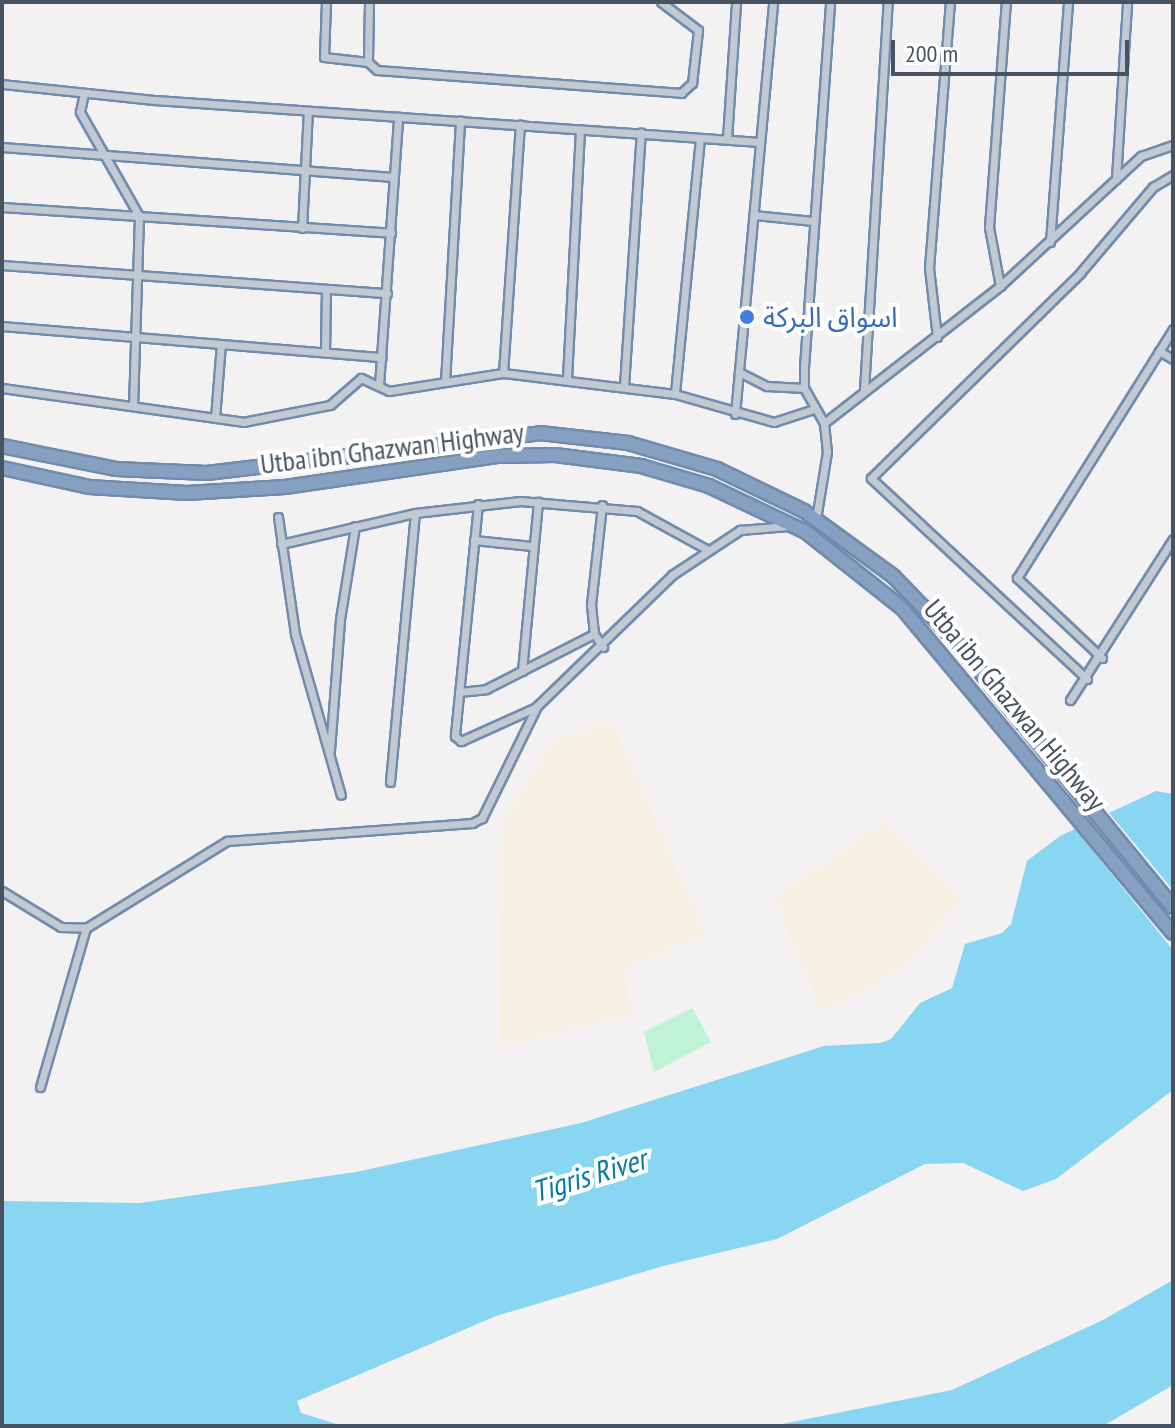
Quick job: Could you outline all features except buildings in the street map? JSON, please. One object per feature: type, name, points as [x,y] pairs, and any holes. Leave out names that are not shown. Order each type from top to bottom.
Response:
[{"type":"highway","name":"Utba ibn Ghazwan Highway","points":[[2,446],[116,469],[207,473],[344,459],[448,441],[573,435],[694,460],[816,519],[893,576],[942,626],[1173,907]]},
{"type":"highway","name":"Utba ibn Ghazwan Highway","points":[[2,468],[98,488],[198,493],[285,487],[484,457],[575,456],[675,475],[794,525],[882,590],[939,647],[1173,933]]},
{"type":"street","points":[[326,2],[324,57],[368,62],[377,70],[681,93],[692,83],[698,30],[661,2]]},
{"type":"street","points":[[368,62],[369,2]]},
{"type":"street","points":[[727,139],[736,2]]},
{"type":"street","points":[[735,414],[773,2]]},
{"type":"street","points":[[816,519],[826,469],[824,423],[804,388],[812,221],[830,2]]},
{"type":"street","points":[[864,390],[888,2]]},
{"type":"street","points":[[937,337],[929,268],[950,2]]},
{"type":"street","points":[[1000,286],[989,227],[1006,2]]},
{"type":"street","points":[[1050,242],[1068,2]]},
{"type":"street","points":[[1116,179],[1127,2]]},
{"type":"street","points":[[2,84],[308,111],[760,142]]},
{"type":"street","points":[[84,93],[80,112],[139,216],[133,403]]},
{"type":"street","points":[[302,228],[308,111]]},
{"type":"street","points":[[379,385],[398,117]]},
{"type":"street","points":[[445,382],[460,120]]},
{"type":"street","points":[[503,373],[520,125]]},
{"type":"street","points":[[567,378],[580,129]]},
{"type":"street","points":[[624,386],[641,133]]},
{"type":"street","points":[[675,394],[700,138]]},
{"type":"street","points":[[824,423],[1000,286],[1141,156],[1173,145]]},
{"type":"street","points":[[2,147],[393,177]]},
{"type":"street","points":[[1087,679],[871,478],[1080,273],[1153,187],[1173,175]]},
{"type":"street","points":[[2,207],[391,233]]},
{"type":"street","points":[[754,215],[812,221]]},
{"type":"street","points":[[2,265],[387,293]]},
{"type":"street","points":[[325,352],[326,289]]},
{"type":"street","points":[[2,326],[382,357]]},
{"type":"street","points":[[1102,658],[1017,578],[1173,329]]},
{"type":"street","points":[[215,418],[221,344]]},
{"type":"street","points":[[1159,351],[1173,359]]},
{"type":"street","points":[[739,372],[767,386],[804,388]]},
{"type":"street","points":[[2,388],[133,403],[243,422],[330,405],[361,378],[389,391],[503,373],[567,378],[675,394],[735,414],[774,422],[814,409]]},
{"type":"street","points":[[281,544],[415,513],[478,504],[538,502],[602,505],[655,518],[708,550]]},
{"type":"street","points":[[522,671],[538,502]]},
{"type":"street","points":[[478,504],[455,736],[461,741],[537,706],[603,647],[672,575],[708,550],[740,530],[794,525]]},
{"type":"street","points":[[602,505],[592,583],[594,634],[603,647]]},
{"type":"street","points":[[390,782],[415,513]]},
{"type":"street","points":[[278,517],[295,634],[341,795]]},
{"type":"street","points":[[329,757],[340,619],[355,526]]},
{"type":"street","points":[[1070,700],[1102,658],[1173,539]]},
{"type":"street","points":[[474,540],[532,546]]},
{"type":"street","points":[[459,692],[486,689],[594,634]]},
{"type":"street","points":[[2,891],[61,927],[86,928],[227,841],[472,823],[482,818],[537,706]]},
{"type":"street","points":[[40,1087],[86,928]]},
{"type":"green space","points":[[692,1008],[711,1042],[654,1072],[644,1032]]},
{"type":"sand","points":[[613,724],[704,932],[624,970],[632,1013],[499,1047],[503,824],[552,742]]},
{"type":"sand","points":[[883,824],[962,899],[901,968],[822,1012],[775,899]]},
{"type":"water","name":"Tigris River","points":[[1156,791],[1173,794],[1173,1090],[1056,1179],[1023,1191],[963,1163],[925,1164],[777,1239],[663,1266],[496,1316],[297,1401],[301,1413],[343,1426],[2,1426],[2,1201],[140,1203],[356,1172],[581,1123],[824,1046],[880,1043],[891,1039],[920,1003],[952,988],[965,944],[1002,933],[1011,924],[1027,861],[1060,836]]},
{"type":"water","points":[[1173,1280],[1173,1385],[1103,1426],[772,1426],[952,1390],[1103,1320]]},
{"type":"pier","points":[[1105,808],[1173,890],[1173,950],[1072,825]]},
{"type":"place","name":"اسواق البركة","points":[[747,317]]}]
